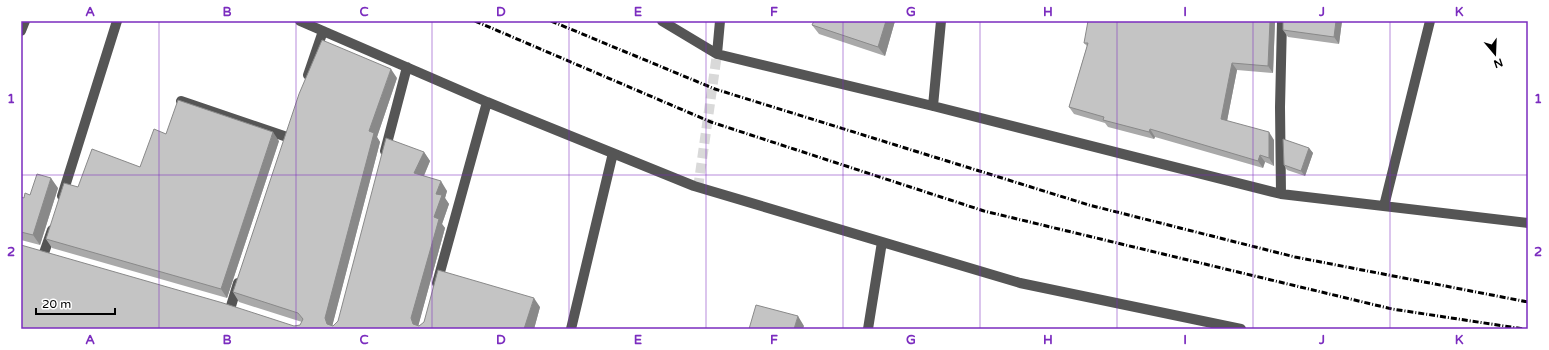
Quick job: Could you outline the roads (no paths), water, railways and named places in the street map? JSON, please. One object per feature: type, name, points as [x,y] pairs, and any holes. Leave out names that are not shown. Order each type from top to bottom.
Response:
[{"type":"street","points":[[21,31],[25,21]]},
{"type":"street","points":[[58,208],[117,21]]},
{"type":"street","points":[[300,21],[487,102],[694,186],[1020,283],[1240,329]]},
{"type":"street","points":[[662,21],[717,54],[933,106],[1281,194],[1528,223]]},
{"type":"street","points":[[717,54],[720,21]]},
{"type":"street","points":[[933,106],[941,21]]},
{"type":"street","points":[[1281,194],[1280,107],[1282,21]]},
{"type":"street","points":[[1384,206],[1430,21]]},
{"type":"street","points":[[305,84],[323,31]]},
{"type":"street","points":[[382,160],[407,67]]},
{"type":"street","points":[[181,101],[288,137]]},
{"type":"street","points":[[435,291],[487,102]]},
{"type":"street","points":[[571,329],[613,153]]},
{"type":"street","points":[[33,250],[48,254],[54,223]]},
{"type":"street","points":[[868,329],[882,242]]},
{"type":"street","points":[[231,306],[241,277]]},
{"type":"tunnel","points":[[698,188],[717,54]]},
{"type":"railway","points":[[475,21],[711,122],[984,211],[1392,309],[1524,329]]},
{"type":"railway","points":[[551,21],[715,89],[1089,205],[1295,257],[1528,302]]}]
